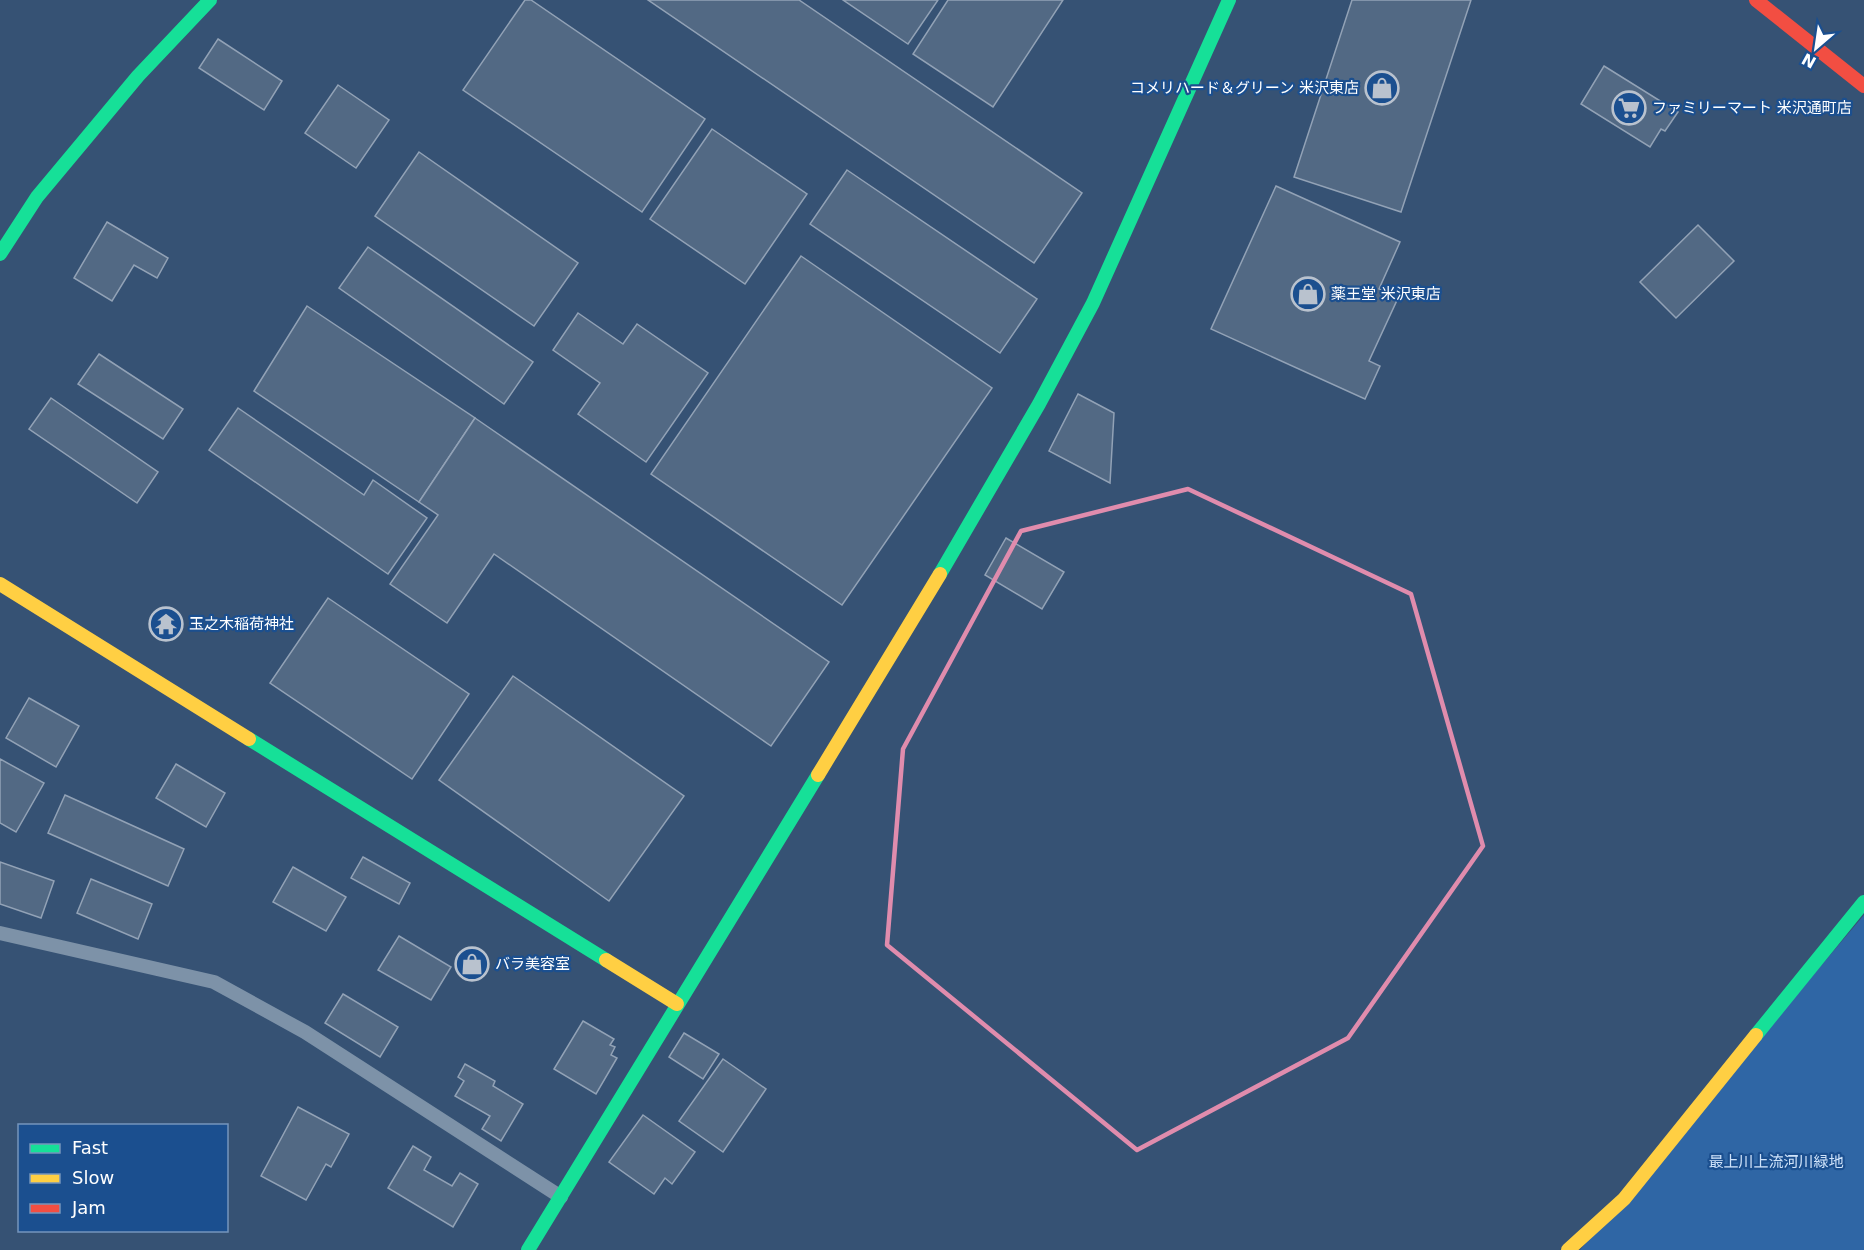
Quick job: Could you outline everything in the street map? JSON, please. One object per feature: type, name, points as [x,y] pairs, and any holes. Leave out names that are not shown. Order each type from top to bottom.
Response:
[{"type":"street","points":[[0,254],[37,197],[138,76],[210,0]]},
{"type":"street","points":[[528,1250],[946,565],[1039,404],[1093,303],[1229,0]]},
{"type":"street","points":[[1756,0],[1864,86]]},
{"type":"street","points":[[0,584],[677,1004]]},
{"type":"street","points":[[1568,1250],[1624,1199],[1864,902]]},
{"type":"lane","points":[[0,933],[214,982],[305,1032],[561,1198]]},
{"type":"highlighted area","points":[[1188,489],[1411,594],[1483,846],[1348,1038],[1137,1150],[887,945],[903,749],[1021,531]]},
{"type":"green space","name":"最上川上流河川緑地","points":[[1864,915],[1864,1250],[1580,1250]]},
{"type":"building","points":[[525,0],[531,0],[705,119],[642,212],[463,90]]},
{"type":"building","points":[[648,0],[799,0],[1082,193],[1034,263]]},
{"type":"building","points":[[843,0],[938,0],[908,44]]},
{"type":"building","points":[[948,0],[1063,0],[993,107],[913,54]]},
{"type":"building","name":"コメリハード＆グリーン 米沢東店","points":[[1352,0],[1471,0],[1401,212],[1294,177]]},
{"type":"building","points":[[218,39],[282,81],[264,110],[199,68]]},
{"type":"building","name":"ファミリーマート 米沢通町店","points":[[1604,66],[1678,112],[1665,131],[1661,129],[1650,147],[1581,104]]},
{"type":"building","points":[[338,85],[389,120],[356,168],[305,133]]},
{"type":"building","points":[[712,129],[807,194],[745,284],[650,219]]},
{"type":"building","points":[[419,152],[578,263],[534,326],[375,216]]},
{"type":"building","points":[[847,170],[1037,299],[1000,353],[810,224]]},
{"type":"building","name":"薬王堂 米沢東店","points":[[1276,186],[1400,242],[1379,289],[1398,298],[1369,361],[1380,366],[1365,399],[1211,329]]},
{"type":"building","points":[[107,222],[168,258],[157,278],[134,265],[112,301],[74,278]]},
{"type":"building","points":[[1698,225],[1734,261],[1676,318],[1640,282]]},
{"type":"building","points":[[368,247],[533,362],[504,404],[339,288]]},
{"type":"building","points":[[801,256],[992,388],[842,605],[651,474]]},
{"type":"building","points":[[307,306],[475,418],[419,502],[254,391]]},
{"type":"building","points":[[578,313],[623,344],[637,324],[708,373],[646,462],[578,414],[600,383],[553,350]]},
{"type":"building","points":[[99,354],[183,409],[163,439],[78,384]]},
{"type":"building","points":[[1078,394],[1114,413],[1110,483],[1049,451]]},
{"type":"building","points":[[51,398],[158,472],[137,503],[29,429]]},
{"type":"building","points":[[238,408],[364,495],[373,480],[427,518],[388,574],[209,450]]},
{"type":"building","points":[[475,418],[829,662],[771,746],[494,554],[447,623],[390,584],[438,515],[419,502]]},
{"type":"building","points":[[1006,538],[1064,572],[1042,609],[985,575]]},
{"type":"building","points":[[328,598],[469,694],[412,779],[270,683]]},
{"type":"building","points":[[513,676],[684,796],[609,901],[439,780]]},
{"type":"building","points":[[29,698],[79,726],[56,767],[6,738]]},
{"type":"building","points":[[0,759],[44,783],[16,832],[0,823]]},
{"type":"building","points":[[176,764],[225,793],[206,827],[156,798]]},
{"type":"building","points":[[65,795],[184,849],[168,886],[48,833]]},
{"type":"building","points":[[363,857],[410,883],[399,904],[351,878]]},
{"type":"building","points":[[0,862],[54,881],[41,918],[0,904]]},
{"type":"building","points":[[293,867],[346,897],[326,931],[273,902]]},
{"type":"building","points":[[91,879],[152,904],[138,939],[77,913]]},
{"type":"building","points":[[399,936],[451,967],[431,1000],[378,970]]},
{"type":"building","points":[[343,994],[398,1027],[380,1057],[325,1023]]},
{"type":"building","points":[[583,1021],[614,1039],[610,1045],[615,1047],[611,1055],[617,1058],[596,1094],[554,1069]]},
{"type":"building","points":[[684,1033],[719,1054],[703,1079],[669,1057]]},
{"type":"building","points":[[723,1059],[766,1089],[723,1152],[679,1121]]},
{"type":"building","points":[[465,1064],[495,1081],[493,1086],[523,1104],[501,1141],[482,1129],[490,1116],[455,1096],[464,1081],[458,1077]]},
{"type":"building","points":[[298,1107],[349,1134],[331,1167],[326,1164],[306,1200],[261,1176]]},
{"type":"building","points":[[643,1115],[695,1152],[672,1184],[665,1178],[654,1194],[609,1162]]},
{"type":"building","points":[[413,1146],[431,1157],[424,1170],[452,1186],[460,1173],[478,1184],[453,1227],[388,1188]]},
{"type":"traffic: fast","points":[[0,254],[37,197],[138,76],[210,0]]},
{"type":"traffic: fast","points":[[940,574],[1039,404],[1093,303],[1229,0]]},
{"type":"traffic: fast","points":[[249,739],[606,960]]},
{"type":"traffic: fast","points":[[528,1250],[818,775]]},
{"type":"traffic: fast","points":[[1756,1035],[1864,902]]},
{"type":"traffic: slow","points":[[818,775],[940,574]]},
{"type":"traffic: slow","points":[[0,584],[249,739]]},
{"type":"traffic: slow","points":[[606,960],[677,1004]]},
{"type":"traffic: slow","points":[[1568,1250],[1624,1199],[1756,1035]]},
{"type":"traffic: jam","points":[[1756,0],[1864,86]]},
{"type":"place","name":"コメリハード＆グリーン 米沢東店","points":[[1382,88]]},
{"type":"place","name":"ファミリーマート 米沢通町店","points":[[1629,108]]},
{"type":"place","name":"薬王堂 米沢東店","points":[[1308,294]]},
{"type":"place","name":"玉之木稲荷神社","points":[[166,624]]},
{"type":"place","name":"バラ美容室","points":[[472,964]]}]
